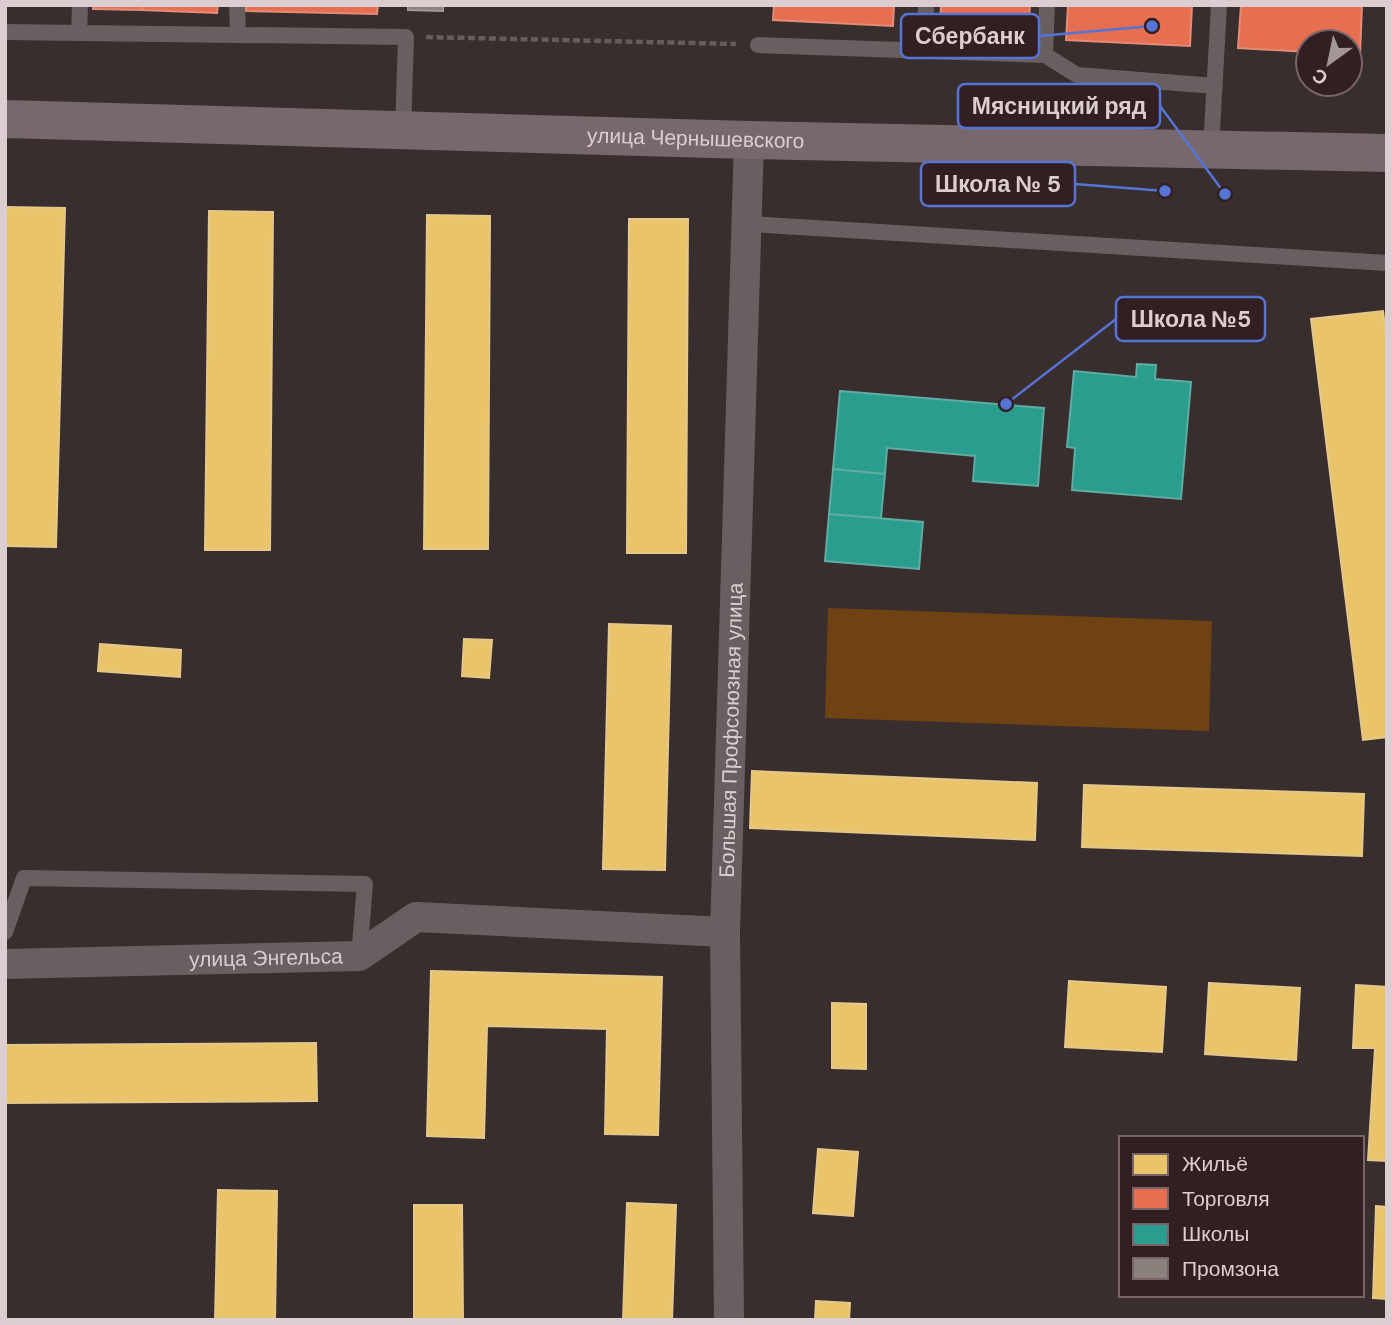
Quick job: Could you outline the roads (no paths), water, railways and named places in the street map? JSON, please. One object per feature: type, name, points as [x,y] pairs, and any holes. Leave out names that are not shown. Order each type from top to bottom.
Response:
[{"type":"main road","name":"улица Чернышевского","points":[[5,119],[749,140],[1387,153]]},
{"type":"street","name":"Большая Профсоюзная улица","points":[[729,1320],[725,932],[749,140]]},
{"type":"street","name":"улица Энгельса","points":[[5,964],[359,957],[416,917],[725,932]]},
{"type":"lane","points":[[79,33],[80,5]]},
{"type":"lane","points":[[237,5],[238,35]]},
{"type":"lane","points":[[925,50],[926,5]]},
{"type":"lane","points":[[1045,55],[1047,5]]},
{"type":"lane","points":[[1212,149],[1219,5]]},
{"type":"lane","points":[[5,32],[406,37],[403,130]]},
{"type":"lane","points":[[758,45],[1045,55],[1077,75],[1215,86]]},
{"type":"lane","points":[[748,224],[1387,263]]},
{"type":"lane","points":[[5,932],[24,878],[365,884],[359,957]]},
{"type":"place","name":"Сбербанк","points":[[1152,26]]},
{"type":"place","name":"Школа № 5","points":[[1165,191]]},
{"type":"place","name":"Мясницкий ряд","points":[[1225,194]]},
{"type":"place","name":"Школа №5","points":[[1006,404]]}]
